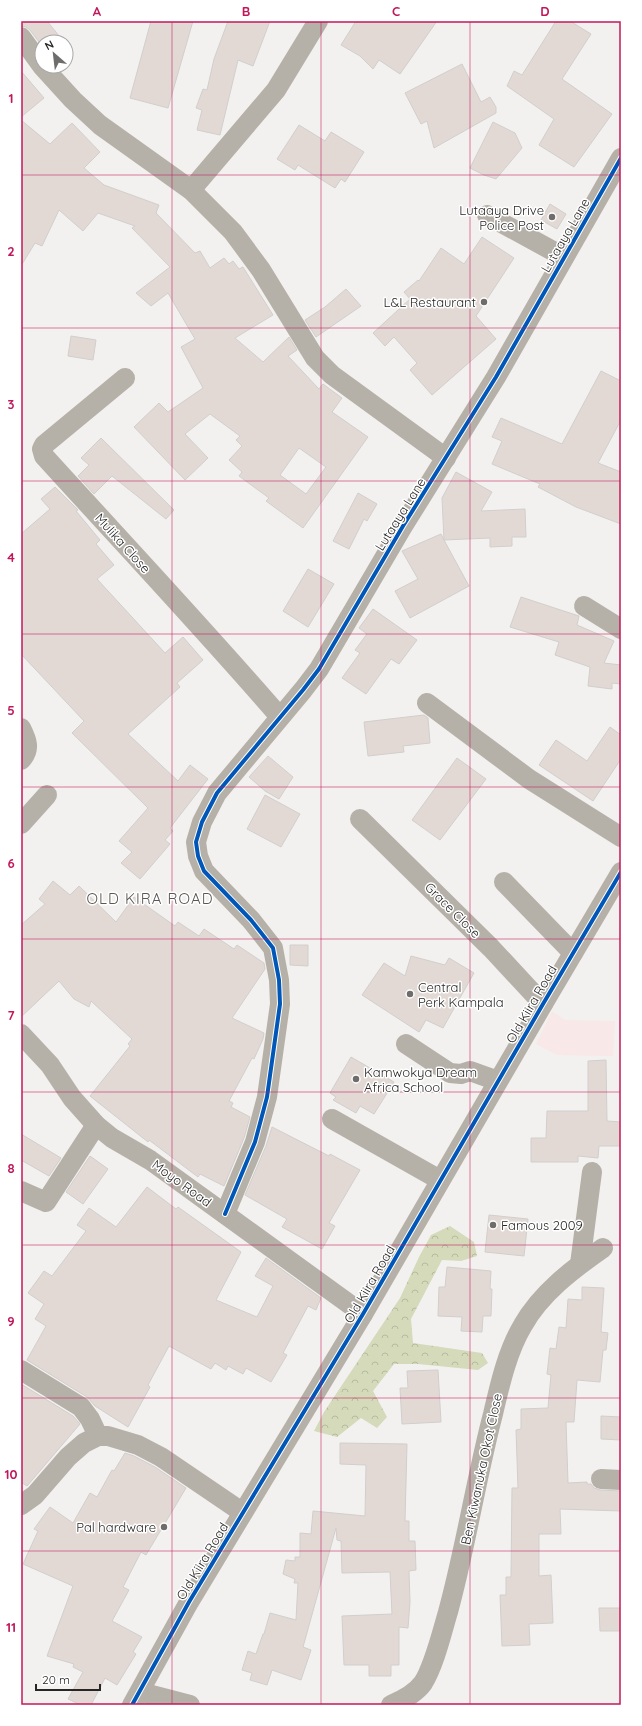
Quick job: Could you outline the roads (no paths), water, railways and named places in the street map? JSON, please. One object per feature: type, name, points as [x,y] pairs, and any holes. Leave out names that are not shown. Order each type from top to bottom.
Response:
[{"type":"street","points":[[191,190],[276,90],[318,21]]},
{"type":"street","points":[[21,37],[42,66],[73,100],[100,125],[191,190],[233,232],[261,270],[301,337],[322,367],[446,458]]},
{"type":"street","name":"Lutaaya Lane","points":[[225,1214],[255,1142],[267,1097],[276,1042],[280,1004],[279,980],[273,948],[251,920],[204,870],[198,856],[196,842],[202,822],[217,793],[319,669],[403,526],[496,376],[621,158]]},
{"type":"street","points":[[487,215],[564,257]]},
{"type":"street","name":"Mulika Close","points":[[125,378],[44,445],[42,449],[44,456],[218,645],[280,717]]},
{"type":"street","points":[[584,606],[621,629]]},
{"type":"street","points":[[427,703],[529,779],[621,837]]},
{"type":"street","points":[[21,728],[26,738],[28,747],[26,754],[21,760]]},
{"type":"street","points":[[21,824],[47,795]]},
{"type":"street","name":"Grace Close","points":[[360,819],[491,948],[543,1004]]},
{"type":"street","name":"Old Kiira Road","points":[[136,1699],[189,1602],[363,1314],[621,872]]},
{"type":"street","points":[[504,882],[573,953]]},
{"type":"street","name":"Moyo Road","points":[[21,1034],[50,1065],[72,1098],[96,1125],[112,1138],[150,1160],[363,1314]]},
{"type":"street","points":[[406,1044],[450,1073],[460,1074],[470,1071],[498,1081]]},
{"type":"street","points":[[332,1119],[440,1180]]},
{"type":"street","points":[[21,1191],[46,1202],[96,1125]]},
{"type":"street","points":[[580,1264],[592,1172]]},
{"type":"street","name":"Ben Kiwanuka Okot Close","points":[[397,1704],[417,1690],[428,1674],[444,1628],[459,1571],[484,1446],[511,1349],[523,1325],[536,1305],[580,1264],[603,1248]]},
{"type":"street","points":[[21,1370],[81,1407],[90,1419],[98,1436]]},
{"type":"street","points":[[21,1504],[35,1494],[68,1457],[84,1443],[98,1436],[108,1436],[138,1445],[161,1457],[242,1512]]},
{"type":"street","points":[[601,1479],[621,1480]]},
{"type":"street","points":[[136,1699],[190,1705]]},
{"type":"place","name":"Lutaaya Drive Police Post","points":[[552,217]]},
{"type":"place","name":"L&L Restaurant","points":[[484,302]]},
{"type":"place","name":"Central Perk Kampala","points":[[410,994]]},
{"type":"place","name":"Kamwokya Dream Africa School","points":[[356,1079]]},
{"type":"place","name":"Famous 2009","points":[[493,1225]]},
{"type":"place","name":"Pal hardware","points":[[164,1527]]},
{"type":"district","name":"OLD KIRA ROAD","points":[[150,899]]}]
